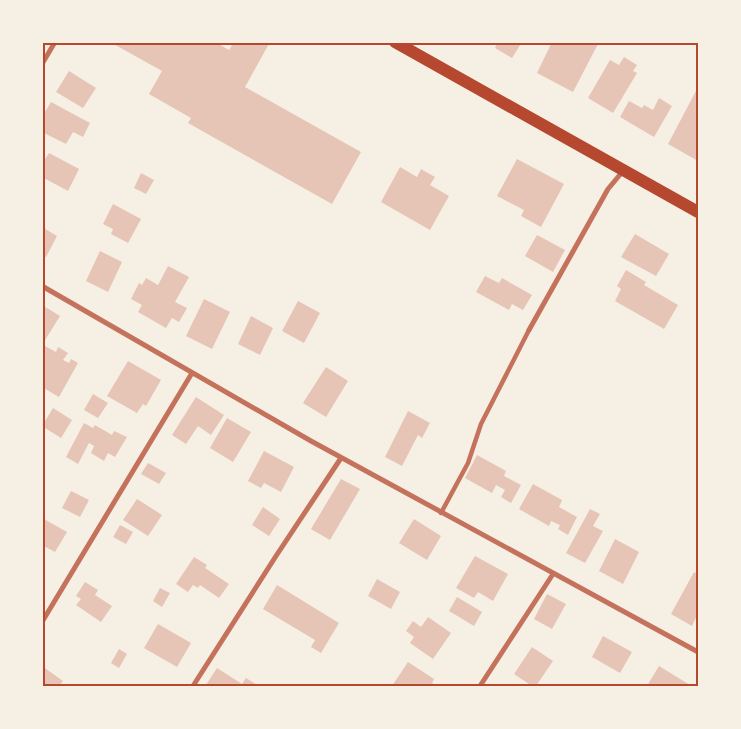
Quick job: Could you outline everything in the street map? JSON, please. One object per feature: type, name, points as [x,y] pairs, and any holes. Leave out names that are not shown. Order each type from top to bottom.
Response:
[{"type":"main road","points":[[395,42],[698,212]]},
{"type":"street","points":[[42,64],[55,42]]},
{"type":"street","points":[[441,513],[468,463],[481,424],[529,330],[608,189],[624,170]]},
{"type":"street","points":[[42,286],[341,458],[698,652]]},
{"type":"street","points":[[42,622],[192,373]]},
{"type":"street","points":[[193,686],[341,458]]},
{"type":"street","points":[[480,686],[553,574]]},
{"type":"building","points":[[110,42],[215,42],[229,50],[234,42],[270,42],[245,87],[361,152],[332,204],[188,123],[191,118],[149,94],[162,71]]},
{"type":"building","points":[[498,42],[522,42],[512,58],[495,48]]},
{"type":"building","points":[[552,42],[599,42],[573,92],[537,73]]},
{"type":"building","points":[[624,57],[637,65],[633,71],[637,73],[613,113],[588,98],[610,60],[619,65]]},
{"type":"building","points":[[69,71],[96,88],[83,108],[56,92]]},
{"type":"building","points":[[698,87],[698,161],[668,144]]},
{"type":"building","points":[[659,98],[672,106],[654,137],[620,117],[629,101],[642,108],[644,105],[653,110]]},
{"type":"building","points":[[51,102],[90,123],[83,137],[73,132],[66,144],[42,132],[42,117]]},
{"type":"building","points":[[49,153],[79,169],[68,191],[42,177],[42,164]]},
{"type":"building","points":[[517,159],[564,184],[541,227],[521,216],[524,210],[497,196]]},
{"type":"building","points":[[400,167],[417,177],[421,169],[435,177],[430,185],[449,196],[430,230],[381,202]]},
{"type":"building","points":[[141,173],[154,180],[146,194],[134,188]]},
{"type":"building","points":[[113,204],[141,219],[128,243],[111,234],[113,229],[103,224]]},
{"type":"building","points":[[42,227],[57,236],[46,257],[42,255]]},
{"type":"building","points":[[635,234],[669,254],[656,276],[621,257]]},
{"type":"building","points":[[537,235],[565,250],[553,272],[525,256]]},
{"type":"building","points":[[100,251],[122,262],[108,292],[86,281]]},
{"type":"building","points":[[168,266],[189,277],[175,302],[187,308],[179,322],[172,318],[166,328],[138,312],[142,305],[131,299],[139,283],[142,285],[146,278],[158,285]]},
{"type":"building","points":[[626,270],[646,282],[644,285],[678,305],[664,329],[615,301],[621,289],[617,286]]},
{"type":"building","points":[[485,276],[499,283],[502,278],[532,295],[523,310],[512,304],[509,310],[476,292]]},
{"type":"building","points":[[204,299],[230,312],[212,349],[186,336]]},
{"type":"building","points":[[298,301],[320,313],[304,343],[282,331]]},
{"type":"building","points":[[42,305],[60,316],[42,345]]},
{"type":"building","points":[[251,316],[273,328],[260,355],[238,344]]},
{"type":"building","points":[[45,346],[56,352],[58,347],[68,353],[63,360],[69,363],[71,359],[78,363],[59,397],[42,387],[42,351]]},
{"type":"building","points":[[128,361],[161,380],[146,406],[143,404],[137,413],[107,396]]},
{"type":"building","points":[[326,367],[348,381],[326,417],[303,403]]},
{"type":"building","points":[[93,394],[108,403],[98,418],[84,410]]},
{"type":"building","points":[[196,397],[224,415],[211,435],[198,426],[186,444],[172,435]]},
{"type":"building","points":[[53,408],[72,420],[61,438],[42,426]]},
{"type":"building","points":[[408,411],[430,423],[422,438],[418,435],[402,466],[385,457]]},
{"type":"building","points":[[227,418],[251,432],[233,462],[210,448]]},
{"type":"building","points":[[84,423],[93,428],[95,425],[112,435],[114,431],[127,437],[115,457],[108,453],[104,461],[91,453],[94,446],[89,443],[78,464],[66,457]]},
{"type":"building","points":[[264,451],[294,467],[281,492],[264,483],[261,488],[248,481]]},
{"type":"building","points":[[477,455],[506,471],[504,476],[521,485],[511,503],[501,497],[505,490],[496,485],[492,493],[465,478]]},
{"type":"building","points":[[148,463],[166,473],[159,484],[141,474]]},
{"type":"building","points":[[341,479],[360,489],[330,540],[311,529]]},
{"type":"building","points":[[533,484],[562,500],[559,507],[577,517],[568,535],[558,529],[560,525],[551,521],[549,526],[519,509]]},
{"type":"building","points":[[71,491],[89,500],[80,517],[62,508]]},
{"type":"building","points":[[137,499],[162,515],[148,536],[123,520]]},
{"type":"building","points":[[263,507],[280,519],[269,536],[252,525]]},
{"type":"building","points":[[590,509],[600,514],[593,526],[603,531],[585,563],[566,553]]},
{"type":"building","points":[[42,518],[67,532],[55,552],[42,545]]},
{"type":"building","points":[[414,519],[441,536],[427,560],[399,543]]},
{"type":"building","points":[[120,525],[133,532],[126,544],[113,537]]},
{"type":"building","points":[[615,539],[639,552],[623,584],[599,571]]},
{"type":"building","points":[[475,556],[508,574],[493,601],[478,592],[474,598],[456,588]]},
{"type":"building","points":[[194,557],[207,565],[205,568],[229,584],[219,598],[200,585],[198,588],[193,585],[188,592],[176,584]]},
{"type":"building","points":[[694,572],[698,574],[698,613],[692,626],[671,614]]},
{"type":"building","points":[[377,579],[400,592],[391,609],[368,596]]},
{"type":"building","points":[[85,582],[98,590],[95,595],[112,606],[101,622],[76,605],[81,599],[76,596]]},
{"type":"building","points":[[277,585],[339,623],[321,653],[311,647],[315,640],[263,609]]},
{"type":"building","points":[[160,588],[170,593],[162,607],[153,601]]},
{"type":"building","points":[[547,594],[566,604],[552,629],[534,619]]},
{"type":"building","points":[[457,597],[482,612],[474,626],[449,611]]},
{"type":"building","points":[[428,617],[451,633],[433,659],[410,643],[414,637],[406,631],[413,621],[421,627]]},
{"type":"building","points":[[158,624],[191,643],[177,667],[144,648]]},
{"type":"building","points":[[603,636],[632,652],[620,673],[592,657]]},
{"type":"building","points":[[532,647],[553,661],[536,686],[532,686],[514,674]]},
{"type":"building","points":[[119,649],[127,654],[119,668],[111,663]]},
{"type":"building","points":[[408,662],[434,679],[432,683],[438,686],[392,686]]},
{"type":"building","points":[[42,666],[63,681],[59,686],[42,686]]},
{"type":"building","points":[[659,666],[690,685],[647,686]]},
{"type":"building","points":[[217,668],[242,684],[246,678],[259,686],[207,686]]}]
